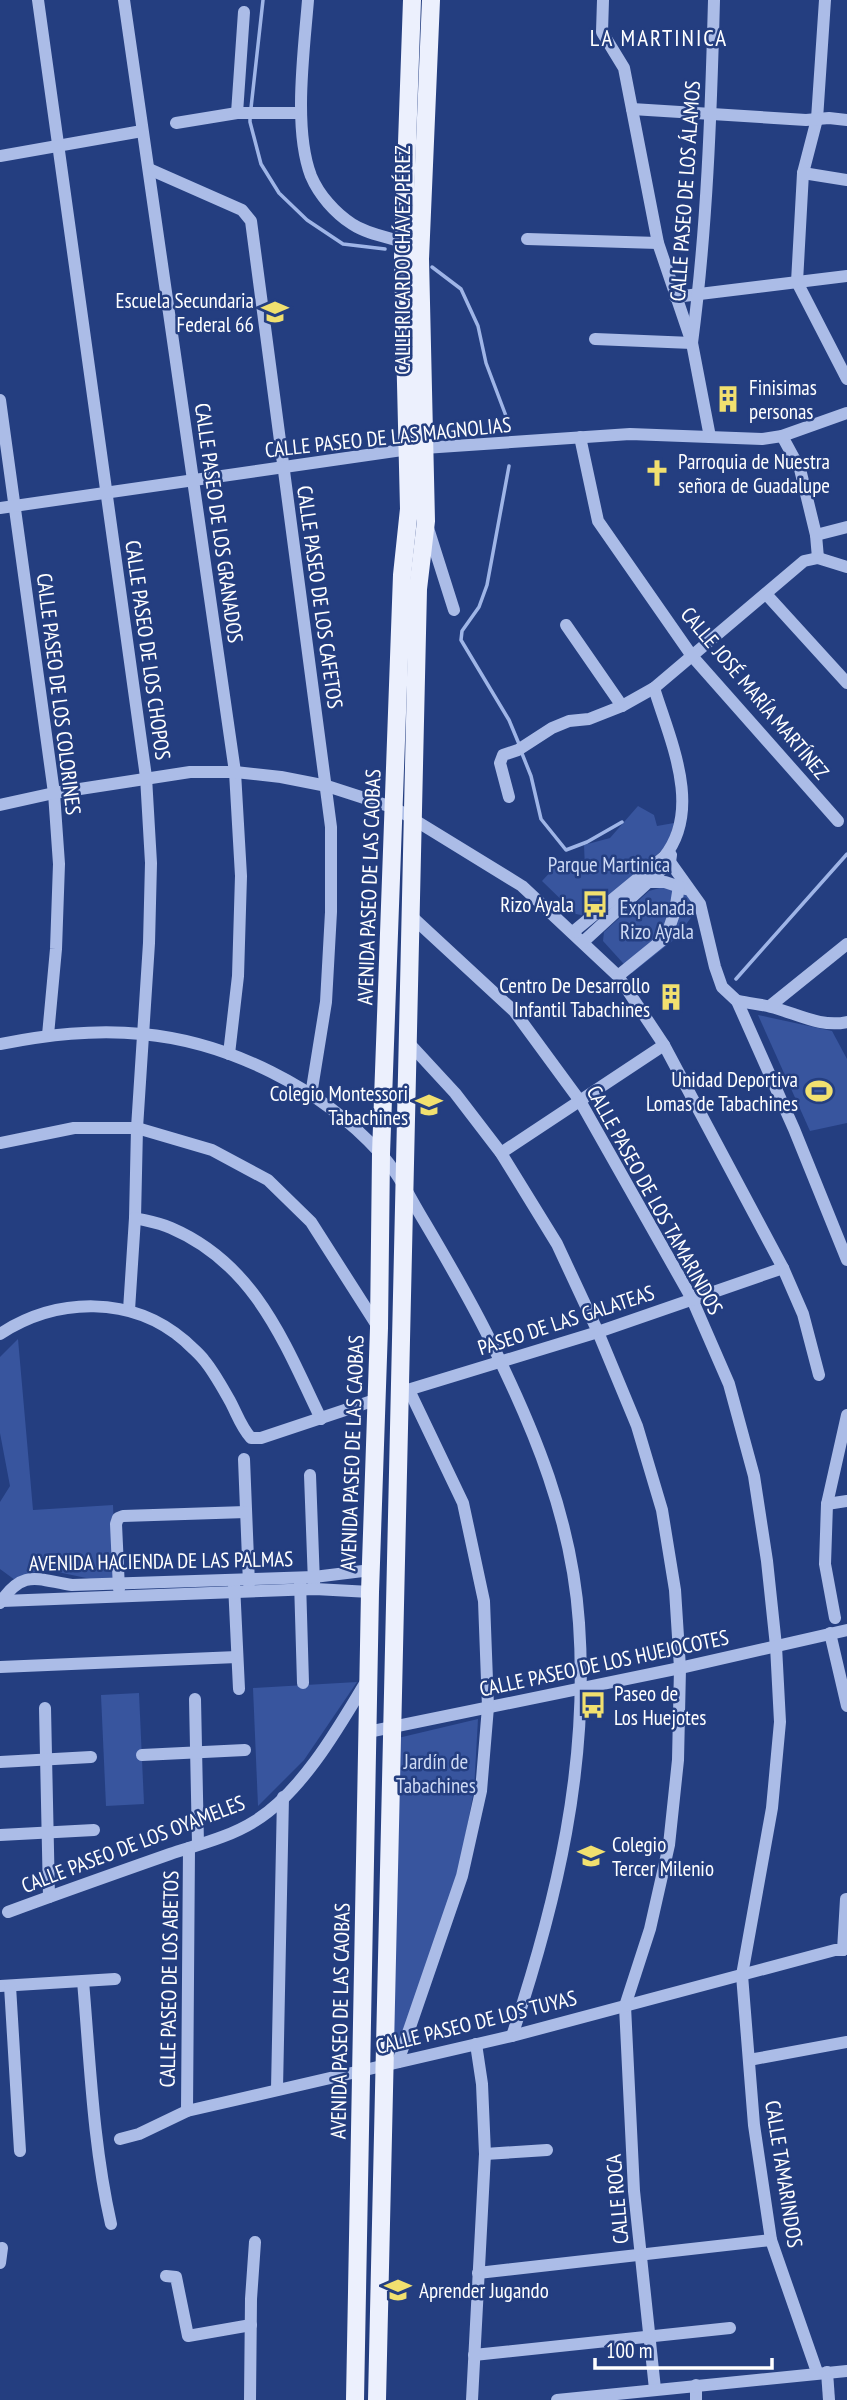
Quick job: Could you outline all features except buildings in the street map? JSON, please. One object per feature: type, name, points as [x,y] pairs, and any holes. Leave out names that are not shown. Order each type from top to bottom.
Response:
[{"type":"main road","name":"CALLE RICARDO CHÁVEZ PÉREZ","points":[[412,0],[409,253],[417,449],[426,521]]},
{"type":"main road","name":"CALLE RICARDO CHÁVEZ PÉREZ","points":[[409,253],[431,0]]},
{"type":"main road","name":"CALLE RICARDO CHÁVEZ PÉREZ","points":[[408,509],[417,449]]},
{"type":"main road","name":"AVENIDA PASEO DE LAS CAOBAS","points":[[355,2400],[369,1676],[365,1591],[373,1481],[379,1328],[381,1154],[402,575],[408,509]]},
{"type":"main road","name":"AVENIDA PASEO DE LAS CAOBAS","points":[[377,2400],[391,2063],[398,1481],[404,1391],[412,818],[418,589],[426,521]]},
{"type":"main road","points":[[373,1481],[398,1481]]},
{"type":"street","name":"CALLE PASEO DE LOS CHOPOS","points":[[38,0],[146,777],[151,863],[149,943],[136,1128],[130,1310]]},
{"type":"street","name":"CALLE PASEO DE LOS GRANADOS","points":[[124,0],[235,772],[241,876],[238,976],[229,1054]]},
{"type":"street","points":[[308,0],[301,113],[306,159],[312,178],[322,196],[354,226],[409,253]]},
{"type":"street","points":[[603,0],[602,32],[624,68],[658,243],[692,343],[710,437]]},
{"type":"street","name":"CALLE PASEO DE LOS ÁLAMOS","points":[[692,343],[711,114],[714,0]]},
{"type":"street","points":[[825,0],[817,119],[803,173],[797,282],[847,379]]},
{"type":"street","points":[[240,113],[244,12]]},
{"type":"street","points":[[632,109],[847,120]]},
{"type":"street","points":[[176,123],[240,113],[301,113]]},
{"type":"street","points":[[0,156],[142,131]]},
{"type":"street","name":"CALLE PASEO DE LOS CAFETOS","points":[[149,169],[242,210],[251,221],[331,827],[331,912],[326,1002],[312,1095]]},
{"type":"street","points":[[803,173],[847,180]]},
{"type":"street","points":[[527,239],[658,243]]},
{"type":"street","points":[[675,297],[847,276]]},
{"type":"street","points":[[595,339],[692,343]]},
{"type":"street","name":"CALLE PASEO DE LOS COLORINES","points":[[0,400],[54,793],[58,876],[56,949],[48,1035]]},
{"type":"street","name":"CALLE PASEO DE LAS MAGNOLIAS","points":[[0,508],[417,449],[630,434],[762,439],[782,436],[847,413]]},
{"type":"street","name":"CALLE JOSÉ MARÍA MARTÍNEZ","points":[[580,436],[598,522],[692,656],[838,821]]},
{"type":"street","points":[[782,436],[800,469],[816,535],[818,558]]},
{"type":"street","points":[[426,521],[454,610]]},
{"type":"street","points":[[816,535],[847,527]]},
{"type":"street","points":[[509,797],[500,759],[503,755],[518,750],[569,721],[589,719],[622,706],[654,688],[804,562],[818,558],[847,567]]},
{"type":"street","points":[[766,594],[847,683]]},
{"type":"street","points":[[566,625],[622,706]]},
{"type":"street","points":[[583,943],[649,882],[668,855],[681,826],[681,775],[654,688]]},
{"type":"street","points":[[0,805],[146,777],[190,772],[235,772],[281,777],[327,786],[395,808],[522,886],[618,976],[664,1045],[783,1268],[803,1314],[819,1375]]},
{"type":"street","points":[[573,932],[668,855]]},
{"type":"street","points":[[668,855],[685,889],[699,904],[722,987],[737,1001],[794,1129],[847,1260]]},
{"type":"street","points":[[649,882],[665,882],[685,889]]},
{"type":"street","points":[[618,976],[666,937],[685,889]]},
{"type":"street","name":"CALLE PASEO DE LOS TAMARINDOS","points":[[410,915],[514,1011],[580,1101],[692,1299],[729,1384],[754,1476],[767,1561],[776,1646],[780,1722],[772,1808],[742,1975]]},
{"type":"street","points":[[770,1006],[847,944]]},
{"type":"street","points":[[737,1001],[770,1006],[806,1020],[839,1024],[847,1022]]},
{"type":"street","points":[[0,1044],[48,1035],[96,1032],[143,1034],[184,1041],[229,1054],[269,1071],[312,1095],[350,1124],[381,1154],[405,1188],[480,1318],[536,1437],[554,1488],[570,1553],[579,1620],[582,1688],[568,1829],[545,1933],[512,2036]]},
{"type":"street","points":[[407,1041],[455,1093],[501,1153],[558,1244],[637,1426],[662,1510],[675,1590],[680,1668],[678,1760],[668,1845],[650,1929],[625,2006]]},
{"type":"street","points":[[501,1153],[664,1045]]},
{"type":"street","points":[[0,1143],[74,1128],[136,1128],[212,1150],[268,1180],[311,1222],[379,1328]]},
{"type":"street","points":[[135,1218],[171,1227],[202,1245],[237,1271],[261,1303],[321,1419]]},
{"type":"street","name":"PASEO DE LAS GALATEAS","points":[[404,1391],[598,1332],[783,1268]]},
{"type":"street","points":[[0,1334],[17,1323],[58,1308],[92,1305],[130,1310],[170,1328],[203,1358],[244,1431],[251,1438],[261,1438],[375,1400]]},
{"type":"street","points":[[391,2063],[463,1876],[481,1791],[488,1707],[484,1601],[463,1503],[404,1391]]},
{"type":"street","points":[[835,1618],[825,1564],[827,1504],[847,1416]]},
{"type":"street","points":[[244,1459],[249,1585]]},
{"type":"street","points":[[310,1475],[314,1583]]},
{"type":"street","points":[[827,1504],[847,1502]]},
{"type":"street","points":[[1,1602],[119,1590],[116,1524],[118,1518],[123,1516],[246,1512]]},
{"type":"street","name":"AVENIDA HACIENDA DE LAS PALMAS","points":[[314,1583],[366,1571]]},
{"type":"street","name":"AVENIDA HACIENDA DE LAS PALMAS","points":[[1,1602],[13,1587],[32,1579],[44,1578],[72,1585],[119,1590],[314,1583],[365,1591]]},
{"type":"street","points":[[300,1583],[303,1683]]},
{"type":"street","points":[[234,1586],[239,1689]]},
{"type":"street","name":"CALLE PASEO DE LOS HUEJOCOTES","points":[[368,1732],[680,1668],[847,1630]]},
{"type":"street","points":[[830,1633],[847,1706]]},
{"type":"street","points":[[0,1667],[237,1657]]},
{"type":"street","name":"CALLE PASEO DE LOS OYAMELES","points":[[8,1912],[194,1846],[255,1821],[283,1797],[331,1740],[369,1676]]},
{"type":"street","name":"CALLE PASEO DE LOS ABETOS","points":[[187,2110],[195,1699]]},
{"type":"street","points":[[45,1708],[49,1897]]},
{"type":"street","points":[[142,1755],[245,1750]]},
{"type":"street","points":[[0,1762],[91,1757]]},
{"type":"street","points":[[277,2089],[283,1797]]},
{"type":"street","points":[[0,1835],[94,1830]]},
{"type":"street","points":[[845,1951],[846,1899]]},
{"type":"street","name":"CALLE PASEO DE LOS TUYAS","points":[[120,2139],[139,2134],[187,2110],[512,2036],[835,1950],[845,1951]]},
{"type":"street","name":"CALLE TAMARINDOS","points":[[742,1975],[754,2125],[771,2240],[822,2372],[829,2400]]},
{"type":"street","points":[[20,2151],[5,1986],[115,1979]]},
{"type":"street","points":[[83,1981],[97,2150],[111,2224]]},
{"type":"street","name":"CALLE ROCA","points":[[625,2006],[635,2192],[655,2389]]},
{"type":"street","points":[[749,2060],[847,2042]]},
{"type":"street","points":[[472,2400],[485,2154],[482,2084],[476,2044]]},
{"type":"street","points":[[485,2154],[547,2150]]},
{"type":"street","points":[[478,2273],[771,2240]]},
{"type":"street","points":[[250,2400],[255,2242]]},
{"type":"street","points":[[0,2263],[2,2248]]},
{"type":"street","points":[[166,2276],[176,2277],[187,2336],[251,2325]]},
{"type":"street","points":[[474,2356],[730,2328]]},
{"type":"street","points":[[557,2400],[847,2371]]},
{"type":"street","points":[[696,2385],[696,2400]]},
{"type":"green space","name":"Parque Martinica","points":[[638,806],[654,815],[657,826],[674,823],[668,845],[586,916],[576,914],[542,881],[555,867],[585,869],[584,845],[610,838]]},
{"type":"green space","name":"Explanada Rizo Ayala","points":[[663,887],[688,895],[698,908],[676,938],[632,973],[603,941],[604,932],[649,891]]},
{"type":"green space","name":"Unidad Deportiva Lomas de Tabachines","points":[[758,1015],[832,1031],[847,1059],[847,1123],[810,1131]]},
{"type":"green space","points":[[18,1339],[33,1510],[113,1505],[116,1578],[91,1579],[48,1570],[15,1580],[0,1569],[0,1502],[10,1486],[0,1433],[0,1357]]},
{"type":"green space","points":[[357,1682],[304,1760],[258,1806],[253,1688]]},
{"type":"green space","points":[[139,1693],[144,1804],[106,1806],[101,1695]]},
{"type":"green space","name":"Jardín de Tabachines","points":[[478,1719],[474,1790],[458,1875],[399,2048],[389,2050],[398,1738]]},
{"type":"waterway","points":[[251,108],[263,0]]},
{"type":"waterway","points":[[250,116],[261,164],[279,193],[307,220],[343,244],[385,249]]},
{"type":"waterway","points":[[432,267],[461,289],[478,326],[486,363],[506,416]]},
{"type":"waterway","points":[[509,466],[487,585],[479,607],[462,631],[461,640],[509,720],[519,744]]},
{"type":"waterway","points":[[521,751],[531,776],[541,819],[566,850],[587,842],[622,822]]},
{"type":"waterway","points":[[736,979],[847,854]]},
{"type":"place","name":"Escuela Secundaria Federal 66","points":[[275,312]]},
{"type":"place","name":"Finisimas personas","points":[[728,399]]},
{"type":"place","name":"Parroquia de Nuestra señora de Guadalupe","points":[[657,473]]},
{"type":"place","name":"Rizo Ayala","points":[[595,904]]},
{"type":"place","name":"Centro De Desarrollo Infantil Tabachines","points":[[671,997]]},
{"type":"place","name":"Unidad Deportiva Lomas de Tabachines","points":[[819,1091]]},
{"type":"place","name":"Colegio Montessori Tabachines","points":[[429,1105]]},
{"type":"place","name":"Paseo de Los Huejotes","points":[[593,1705]]},
{"type":"place","name":"Colegio Tercer Milenio","points":[[591,1856]]},
{"type":"place","name":"Aprender Jugando","points":[[398,2290]]},
{"type":"district","name":"LA MARTINICA","points":[[659,37]]}]
